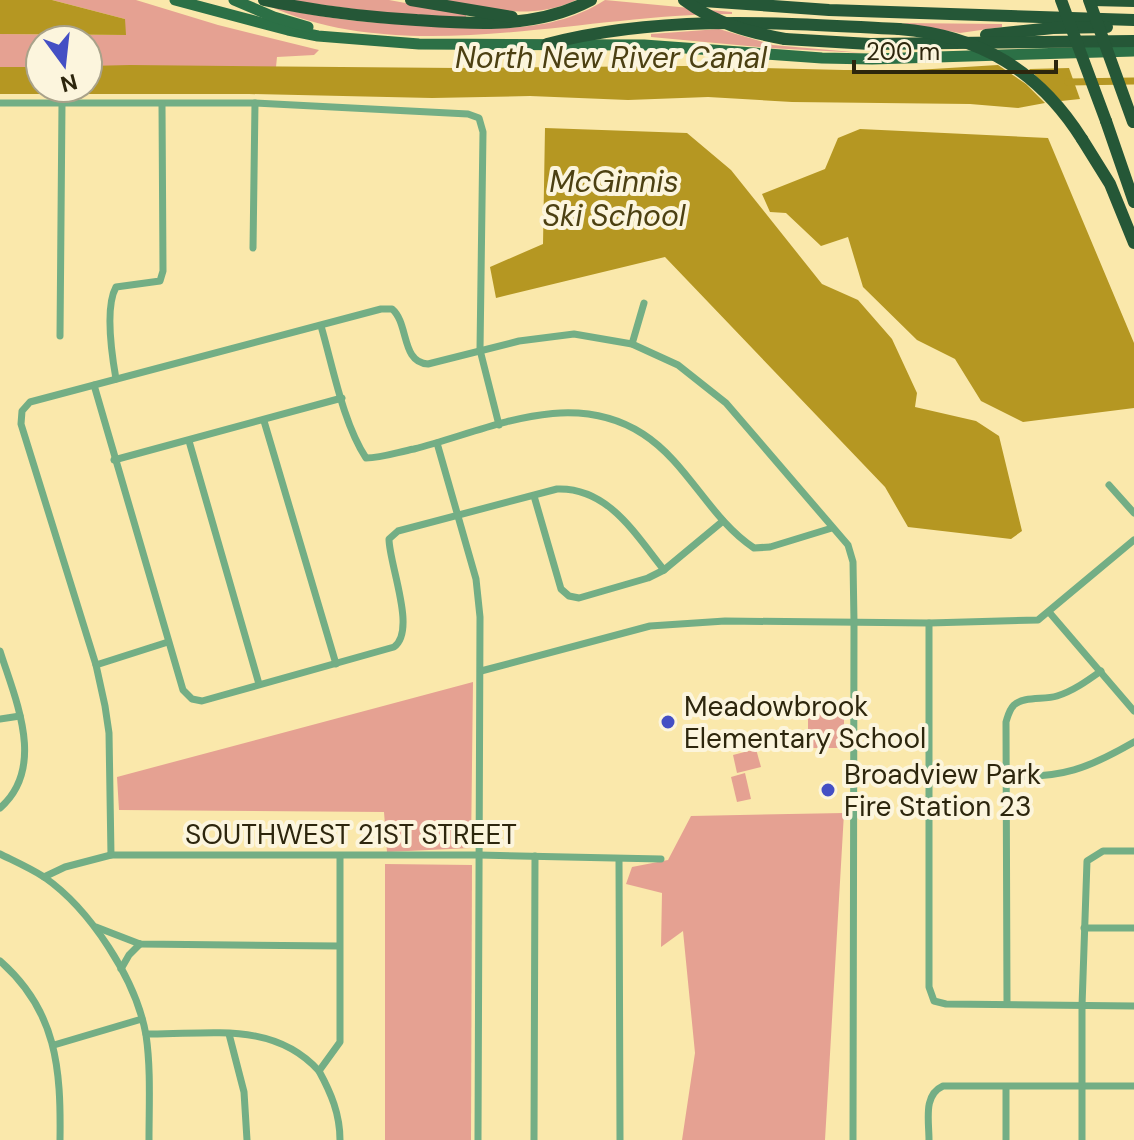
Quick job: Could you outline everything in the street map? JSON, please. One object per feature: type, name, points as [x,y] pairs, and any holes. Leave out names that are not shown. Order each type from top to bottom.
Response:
[{"type":"highway","points":[[264,0],[386,18],[502,24],[569,10],[591,0]]},
{"type":"highway","points":[[411,0],[531,19]]},
{"type":"highway","points":[[686,0],[829,10],[1134,23]]},
{"type":"highway","points":[[686,0],[714,20],[734,28],[785,39],[870,44],[1134,41]]},
{"type":"highway","points":[[1061,0],[1134,202]]},
{"type":"highway","points":[[1133,123],[1090,0],[1134,1]]},
{"type":"highway","points":[[547,44],[574,37],[652,27],[728,21],[899,29],[962,40],[1007,61],[1045,92],[1082,139],[1110,184],[1134,243]]},
{"type":"highway","points":[[963,41],[1029,30],[1134,23]]},
{"type":"main road","points":[[234,0],[293,23],[381,42]]},
{"type":"main road","points":[[177,1],[288,30],[381,42],[659,45],[847,59],[1134,51]]},
{"type":"street","points":[[0,103],[24,103]]},
{"type":"street","points":[[104,103],[255,103],[468,114],[479,118],[483,132],[480,350],[499,425]]},
{"type":"street","points":[[253,248],[255,103]]},
{"type":"street","points":[[60,336],[62,104]]},
{"type":"street","points":[[116,379],[111,296],[116,287],[160,281],[163,271],[162,104]]},
{"type":"street","points":[[632,344],[644,303]]},
{"type":"street","points":[[111,855],[109,733],[96,665],[21,424],[22,411],[30,402],[381,309],[392,309],[399,314],[412,356],[420,363],[428,364],[544,336],[574,334],[632,344],[678,365],[726,403],[848,545],[852,556],[853,1140]]},
{"type":"street","points":[[321,326],[359,448],[366,458],[437,443],[544,412],[598,414],[629,426],[664,449],[723,521],[754,548],[770,547],[832,528]]},
{"type":"street","points":[[94,385],[168,642],[183,690],[192,699],[202,701],[401,643],[404,634],[399,592],[389,550],[389,539],[398,531],[557,489],[573,488],[607,503],[664,570]]},
{"type":"street","points":[[114,460],[342,398]]},
{"type":"street","points":[[264,421],[336,664]]},
{"type":"street","points":[[189,441],[259,684]]},
{"type":"street","points":[[437,443],[476,579],[481,671],[478,1140]]},
{"type":"street","points":[[1109,485],[1134,513]]},
{"type":"street","points":[[534,496],[561,589],[569,596],[579,598],[648,578],[664,570],[723,521]]},
{"type":"street","points":[[481,671],[650,626],[725,621],[929,623],[1038,620],[1134,540]]},
{"type":"street","points":[[1049,612],[1134,711]]},
{"type":"street","points":[[929,623],[929,987],[934,1001],[946,1004],[1134,1006]]},
{"type":"street","points":[[96,665],[168,642]]},
{"type":"street","points":[[0,651],[24,733],[25,764],[17,783],[0,808]]},
{"type":"street","points":[[1007,1004],[1006,722],[1015,704],[1054,697],[1076,688],[1101,671]]},
{"type":"street","points":[[0,719],[20,716]]},
{"type":"street","points":[[1008,776],[1072,772],[1096,764],[1134,742]]},
{"type":"street","points":[[1082,1140],[1082,1006],[1087,861],[1103,851],[1134,851]]},
{"type":"street","points":[[0,854],[44,877],[94,926],[121,969],[146,1034],[149,1140]]},
{"type":"street","name":"SOUTHWEST 21ST STREET","points":[[44,877],[65,867],[111,855],[479,855],[661,859]]},
{"type":"street","points":[[319,1071],[340,1042],[340,856]]},
{"type":"street","points":[[534,1140],[535,856]]},
{"type":"street","points":[[619,859],[620,1140]]},
{"type":"street","points":[[94,926],[140,944],[339,946]]},
{"type":"street","points":[[1084,928],[1134,928]]},
{"type":"street","points":[[121,969],[140,944]]},
{"type":"street","points":[[0,961],[26,989],[42,1013],[54,1045],[61,1092],[60,1140]]},
{"type":"street","points":[[54,1045],[142,1019]]},
{"type":"street","points":[[146,1034],[257,1035],[277,1040],[308,1059],[319,1071],[333,1097],[340,1140]]},
{"type":"street","points":[[229,1034],[244,1092],[247,1140]]},
{"type":"street","points":[[929,1140],[930,1097],[933,1090],[943,1086],[1134,1086]]},
{"type":"street","points":[[1006,1087],[1006,1140]]},
{"type":"shaded area","points":[[52,0],[136,0],[218,25],[319,50],[314,55],[277,57],[276,67],[104,66],[104,35],[125,35],[125,19]]},
{"type":"shaded area","points":[[285,0],[389,0],[466,14],[466,19],[401,15]]},
{"type":"shaded area","points":[[432,0],[576,0],[559,7],[523,12]]},
{"type":"shaded area","points":[[605,0],[732,14],[438,36],[379,34],[323,24],[269,6],[370,22],[499,28],[564,19]]},
{"type":"shaded area","points":[[901,23],[1002,24],[1002,27],[960,33]]},
{"type":"shaded area","points":[[719,29],[773,45],[864,53],[651,37],[651,34]]},
{"type":"shaded area","points":[[0,34],[24,34],[24,67],[0,67]]},
{"type":"shaded area","points":[[473,682],[471,848],[387,852],[384,812],[119,810],[117,777]]},
{"type":"shaded area","points":[[808,711],[844,711],[844,748],[809,748]]},
{"type":"shaded area","points":[[808,733],[807,748],[799,748],[796,736]]},
{"type":"shaded area","points":[[756,749],[761,767],[737,773],[733,755]]},
{"type":"shaded area","points":[[745,773],[751,799],[737,802],[731,777]]},
{"type":"shaded area","points":[[844,813],[825,1140],[682,1140],[695,1053],[683,931],[661,947],[662,893],[626,884],[632,867],[668,860],[691,816]]},
{"type":"shaded area","points":[[385,864],[472,865],[471,1140],[385,1140]]},
{"type":"water","points":[[0,0],[52,0],[125,19],[126,35],[104,35],[104,24],[24,24],[24,34],[0,34]]},
{"type":"water","points":[[998,65],[1026,84],[1045,103],[1018,108],[708,97],[628,100],[530,96],[432,98],[104,94],[104,66],[685,66],[916,70]]},
{"type":"water","points":[[0,67],[24,67],[24,94],[0,94]]},
{"type":"water","points":[[1069,68],[1080,99],[1061,101],[1029,69]]},
{"type":"water","name":"McGinnis Ski School","points":[[545,128],[687,133],[731,170],[822,284],[858,300],[892,339],[917,393],[915,407],[976,421],[999,436],[1022,531],[1011,539],[908,527],[885,487],[665,257],[496,298],[490,267],[543,244]]},
{"type":"water","points":[[860,129],[1048,138],[1134,343],[1134,408],[1023,422],[981,401],[955,359],[917,340],[863,287],[848,237],[821,246],[786,213],[770,212],[762,194],[825,169],[838,138]]},
{"type":"waterway","name":"North New River Canal","points":[[1068,82],[1134,81]]},
{"type":"place","name":"Meadowbrook Elementary School","points":[[668,722]]},
{"type":"place","name":"Broadview Park Fire Station 23","points":[[828,790]]}]
